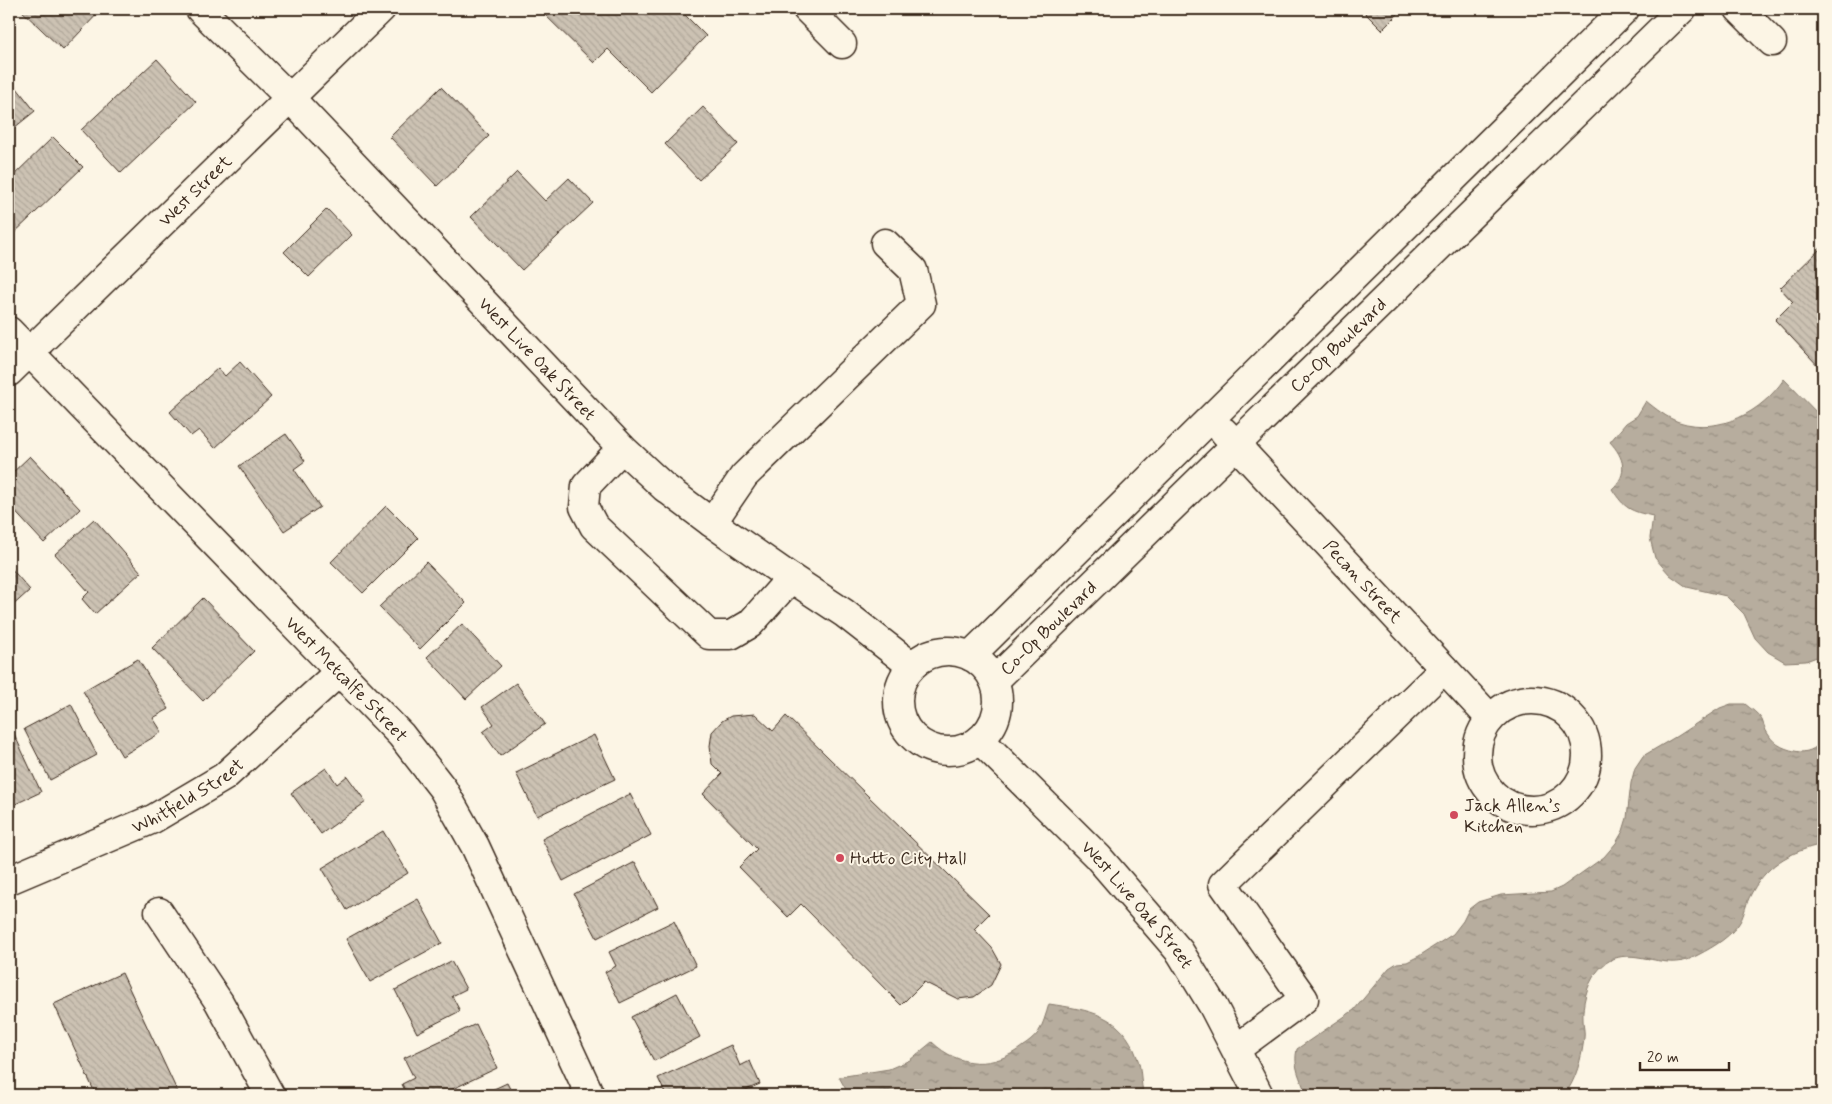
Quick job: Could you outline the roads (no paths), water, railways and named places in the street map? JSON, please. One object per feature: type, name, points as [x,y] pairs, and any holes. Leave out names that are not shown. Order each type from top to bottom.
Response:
[{"type":"street","name":"West Live Oak Street","points":[[200,9],[290,98],[622,448],[664,487],[712,524],[844,613],[912,666]]},
{"type":"street","name":"West Street","points":[[9,372],[382,9]]},
{"type":"street","points":[[807,9],[842,44]]},
{"type":"street","name":"Co-Op Boulevard","points":[[970,656],[1625,9]]},
{"type":"street","name":"Co-Op Boulevard","points":[[994,681],[1682,9]]},
{"type":"street","points":[[1739,9],[1772,42]]},
{"type":"street","points":[[712,524],[744,476],[921,304],[913,270],[885,243]]},
{"type":"street","name":"West Metcalfe Street","points":[[9,331],[401,735],[443,789],[475,846],[590,1095]]},
{"type":"street","name":"Pecan Street","points":[[1210,419],[1236,444],[1490,718]]},
{"type":"street","points":[[622,448],[586,486],[584,507],[594,526],[709,635],[731,635],[750,624],[791,578]]},
{"type":"street","points":[[940,652],[955,652],[970,656],[980,662],[994,681],[998,697],[997,713],[991,728],[980,740],[965,749],[949,752],[932,749],[917,741],[906,728],[900,713],[898,696],[903,680],[912,666],[925,657],[940,652]]},
{"type":"street","points":[[1236,1049],[1304,999],[1223,884],[1444,669]]},
{"type":"street","name":"Whitfield Street","points":[[9,880],[153,820],[224,777],[340,671]]},
{"type":"street","points":[[1538,699],[1555,704],[1570,714],[1581,728],[1587,745],[1587,762],[1582,779],[1572,794],[1557,805],[1539,810],[1520,809],[1502,802],[1488,788],[1479,772],[1477,753],[1480,734],[1490,718],[1504,707],[1520,700],[1538,699]]},
{"type":"street","name":"West Live Oak Street","points":[[980,740],[1098,857],[1180,952],[1213,1006],[1260,1095]]},
{"type":"street","points":[[159,912],[219,1002],[270,1095]]},
{"type":"water","points":[[1784,379],[1823,419],[1823,650],[1822,655],[1806,661],[1785,662],[1768,652],[1755,638],[1744,614],[1726,596],[1687,587],[1670,575],[1655,558],[1650,538],[1653,516],[1629,508],[1612,489],[1621,477],[1623,466],[1619,454],[1610,442],[1626,423],[1637,416],[1646,401],[1666,416],[1679,422],[1694,425],[1724,423],[1752,411],[1775,391]]},
{"type":"water","points":[[1731,704],[1745,704],[1754,711],[1762,720],[1771,738],[1786,749],[1800,752],[1807,751],[1816,747],[1823,740],[1823,844],[1799,851],[1770,869],[1755,887],[1738,925],[1723,940],[1704,952],[1680,962],[1667,962],[1630,956],[1618,957],[1607,962],[1596,973],[1586,995],[1583,1008],[1584,1036],[1582,1053],[1575,1076],[1564,1095],[1307,1095],[1297,1067],[1297,1049],[1354,1010],[1389,968],[1397,963],[1407,962],[1419,956],[1453,934],[1469,909],[1478,902],[1501,895],[1551,892],[1562,887],[1604,857],[1623,831],[1635,768],[1643,756],[1720,708]]},
{"type":"water","points":[[1049,1004],[1090,1012],[1113,1023],[1123,1031],[1131,1043],[1139,1062],[1144,1095],[849,1095],[839,1077],[889,1069],[910,1060],[932,1042],[942,1051],[965,1061],[989,1062],[1000,1059],[1027,1043],[1036,1035],[1043,1023]]},
{"type":"place","name":"Jack Allen’s Kitchen","points":[[1454,815]]},
{"type":"place","name":"Hutto City Hall","points":[[840,858]]}]
